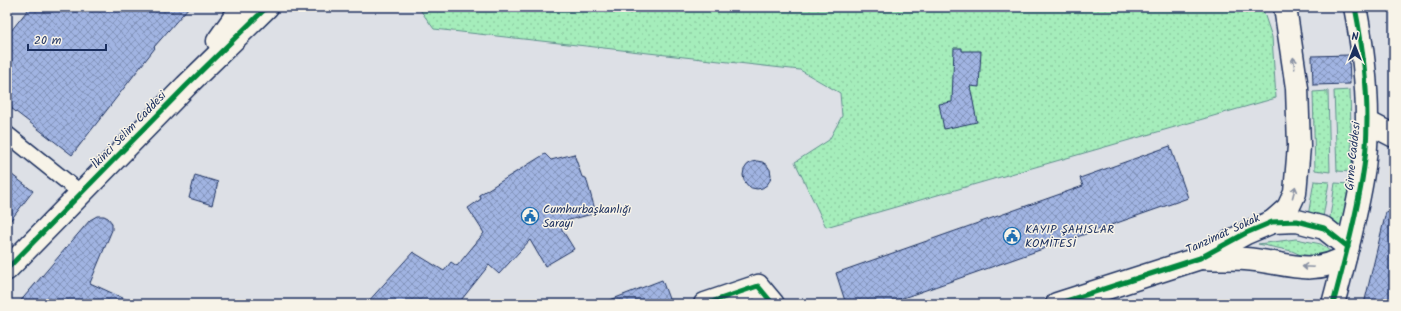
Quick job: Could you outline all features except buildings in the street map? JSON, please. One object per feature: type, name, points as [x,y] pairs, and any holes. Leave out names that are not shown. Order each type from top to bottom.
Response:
[{"type":"street","name":"İkinci Selim Caddesi","points":[[186,86],[242,7]]},
{"type":"street","name":"İkinci Selim Caddesi","points":[[7,269],[186,86],[267,7]]},
{"type":"street","points":[[1272,222],[1288,208],[1295,193],[1299,146],[1297,88],[1285,7]]},
{"type":"street","name":"Girne Caddesi","points":[[1333,304],[1362,179],[1367,122],[1362,48],[1355,7]]},
{"type":"street","points":[[1367,122],[1394,136]]},
{"type":"street","name":"Tanzimat Sokak","points":[[1057,304],[1200,258],[1246,233],[1272,222],[1297,221],[1318,226],[1330,232],[1346,252],[1335,263],[1317,268],[1288,266],[1266,261],[1245,259],[1200,258]]},
{"type":"street","points":[[705,304],[758,286],[773,304]]},
{"type":"lane","points":[[7,134],[81,193]]},
{"type":"green space","points":[[418,7],[1262,7],[1272,37],[1276,98],[826,227],[795,162],[829,140],[842,116],[840,93],[800,70],[434,29]]},
{"type":"green space","points":[[1350,90],[1352,172],[1337,171],[1334,91]]},
{"type":"green space","points":[[1328,91],[1330,172],[1315,170],[1313,92]]},
{"type":"green space","points":[[1314,181],[1329,182],[1321,229],[1308,216]]},
{"type":"green space","points":[[1335,183],[1350,184],[1344,233],[1328,231]]},
{"type":"green space","points":[[1296,239],[1321,244],[1336,256],[1305,257],[1292,251],[1258,244]]},
{"type":"cycle path","points":[[7,269],[186,86],[267,7]]},
{"type":"cycle path","points":[[1333,304],[1359,195],[1367,137],[1365,71],[1355,7]]},
{"type":"cycle path","points":[[1057,304],[1200,258],[1246,233],[1272,222],[1297,221],[1324,228],[1348,247]]},
{"type":"cycle path","points":[[705,304],[758,286],[773,304]]},
{"type":"place","name":"Cumhurbaşkanlığı Sarayı","points":[[530,216]]},
{"type":"place","name":"KAYIP ŞAHISLAR KOMİTESİ","points":[[1012,236]]}]
